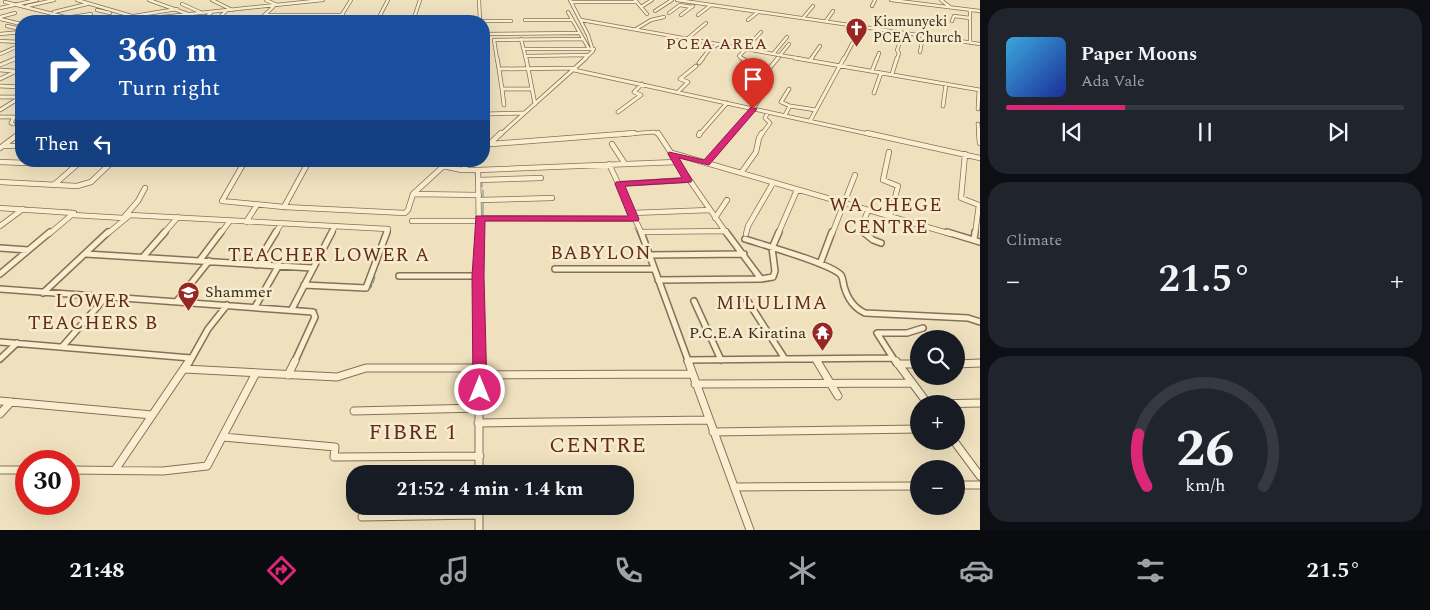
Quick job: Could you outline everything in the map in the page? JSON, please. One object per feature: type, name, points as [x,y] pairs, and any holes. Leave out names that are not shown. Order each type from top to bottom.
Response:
[{"type":"street","points":[[0,8],[36,0]]},
{"type":"street","points":[[24,6],[54,0]]},
{"type":"street","points":[[77,0],[131,15]]},
{"type":"street","points":[[149,0],[189,15],[323,0]]},
{"type":"street","points":[[212,0],[232,10]]},
{"type":"street","points":[[266,0],[276,5]]},
{"type":"street","points":[[265,15],[343,14],[352,0]]},
{"type":"street","points":[[380,15],[388,0]]},
{"type":"street","points":[[415,15],[420,0]]},
{"type":"street","points":[[479,0],[480,15]]},
{"type":"street","points":[[640,7],[652,0]]},
{"type":"street","points":[[655,11],[672,0]]},
{"type":"street","points":[[677,0],[980,44]]},
{"type":"street","points":[[698,15],[713,0]]},
{"type":"street","points":[[872,6],[875,0]]},
{"type":"street","points":[[891,0],[980,11]]},
{"type":"street","points":[[940,0],[950,7]]},
{"type":"street","points":[[0,2],[8,1],[59,15]]},
{"type":"street","points":[[594,49],[571,1],[636,1],[647,3]]},
{"type":"street","points":[[636,1],[646,14]]},
{"type":"street","points":[[51,13],[90,3]]},
{"type":"street","points":[[681,15],[697,3]]},
{"type":"street","points":[[182,4],[202,13]]},
{"type":"street","points":[[265,15],[276,5]]},
{"type":"street","points":[[669,13],[680,5],[692,7]]},
{"type":"street","points":[[803,18],[813,6]]},
{"type":"street","points":[[140,15],[177,9]]},
{"type":"street","points":[[97,10],[110,13]]},
{"type":"street","points":[[103,12],[114,10]]},
{"type":"street","points":[[970,10],[970,43]]},
{"type":"street","points":[[223,15],[227,11]]},
{"type":"street","points":[[826,22],[833,11]]},
{"type":"street","points":[[208,15],[212,12]]},
{"type":"street","points":[[568,12],[588,48]]},
{"type":"street","points":[[748,20],[758,12]]},
{"type":"street","points":[[0,19],[15,14]]},
{"type":"street","points":[[86,15],[91,14]]},
{"type":"street","points":[[952,20],[954,16],[970,18]]},
{"type":"street","points":[[635,29],[652,19],[659,20],[664,17]]},
{"type":"street","points":[[0,19],[15,23]]},
{"type":"street","points":[[525,20],[572,20]]},
{"type":"street","points":[[581,20],[980,90],[978,109]]},
{"type":"street","points":[[490,21],[511,21]]},
{"type":"street","points":[[687,39],[706,23]]},
{"type":"street","points":[[7,26],[15,29]]},
{"type":"street","points":[[810,121],[861,27]]},
{"type":"street","points":[[490,34],[579,32]]},
{"type":"street","points":[[738,68],[745,60],[739,56],[761,32]]},
{"type":"street","points":[[0,34],[15,33]]},
{"type":"street","points":[[920,52],[923,36]]},
{"type":"street","points":[[772,54],[787,37]]},
{"type":"street","points":[[521,39],[527,56],[535,104]]},
{"type":"street","points":[[504,105],[494,40],[583,39]]},
{"type":"street","points":[[892,74],[901,40]]},
{"type":"street","points":[[0,41],[15,42]]},
{"type":"street","points":[[699,63],[708,51],[718,44]]},
{"type":"street","points":[[768,71],[789,44]]},
{"type":"street","points":[[810,60],[820,46]]},
{"type":"street","points":[[0,54],[15,47]]},
{"type":"street","points":[[0,49],[10,50]]},
{"type":"street","points":[[525,50],[594,49]]},
{"type":"street","points":[[490,142],[575,69],[594,49]]},
{"type":"street","points":[[872,71],[879,53]]},
{"type":"street","points":[[527,56],[590,55]]},
{"type":"street","points":[[0,65],[15,59]]},
{"type":"street","points":[[678,92],[688,82],[680,79],[696,66]]},
{"type":"street","points":[[499,69],[575,69],[980,158]]},
{"type":"street","points":[[0,70],[15,71]]},
{"type":"street","points":[[0,79],[15,72]]},
{"type":"street","points":[[874,93],[881,73]]},
{"type":"street","points":[[706,163],[753,109],[771,82]]},
{"type":"street","points":[[618,112],[641,95],[634,92],[642,84]]},
{"type":"street","points":[[943,106],[946,84]]},
{"type":"street","points":[[0,86],[15,86]]},
{"type":"street","points":[[502,89],[531,89]]},
{"type":"street","points":[[789,89],[781,103],[816,110]]},
{"type":"street","points":[[0,97],[15,97]]},
{"type":"street","points":[[0,110],[13,103]]},
{"type":"street","points":[[699,134],[727,103]]},
{"type":"street","points":[[785,115],[790,106]]},
{"type":"street","points":[[741,174],[756,152],[759,138],[770,123],[765,118],[768,112]]},
{"type":"street","points":[[490,114],[524,113]]},
{"type":"street","points":[[0,117],[14,117],[11,123],[13,124]]},
{"type":"street","points":[[978,124],[980,143]]},
{"type":"street","points":[[490,145],[654,132],[659,134],[688,180],[761,279]]},
{"type":"street","points":[[2,147],[15,137]]},
{"type":"street","points":[[612,144],[625,164]]},
{"type":"street","points":[[2,147],[15,146]]},
{"type":"street","points":[[889,152],[883,180],[898,186],[890,216]]},
{"type":"street","points":[[672,154],[980,242]]},
{"type":"street","points":[[965,154],[961,198],[979,205],[974,240]]},
{"type":"street","points":[[0,162],[15,163]]},
{"type":"street","points":[[447,167],[462,170],[478,170],[677,162]]},
{"type":"street","points":[[609,164],[641,232],[691,374],[750,530]]},
{"type":"street","points":[[54,184],[74,167]]},
{"type":"street","points":[[0,182],[87,184],[106,167]]},
{"type":"street","points":[[241,167],[221,200],[284,207],[405,212],[408,210],[413,194],[441,167]]},
{"type":"street","points":[[284,207],[306,167]]},
{"type":"street","points":[[462,170],[465,167]]},
{"type":"street","points":[[478,170],[480,219],[478,276],[480,465]]},
{"type":"street","points":[[820,264],[855,175]]},
{"type":"street","points":[[479,180],[541,178]]},
{"type":"street","points":[[620,184],[688,180]]},
{"type":"street","points":[[773,182],[748,226],[745,236],[772,248],[820,264],[841,275],[851,300],[858,310],[865,313],[968,318],[980,322]]},
{"type":"street","points":[[43,293],[124,217],[138,201],[145,188]]},
{"type":"street","points":[[658,280],[761,279],[773,277],[775,271],[772,248],[797,190]]},
{"type":"street","points":[[413,194],[552,198]]},
{"type":"street","points":[[715,218],[727,200]]},
{"type":"street","points":[[246,222],[257,205]]},
{"type":"street","points":[[0,208],[74,212],[72,215]]},
{"type":"street","points":[[0,226],[23,209]]},
{"type":"street","points":[[412,222],[633,216],[710,210]]},
{"type":"street","points":[[868,210],[862,226],[863,232],[881,244]]},
{"type":"street","points":[[0,274],[72,215],[124,217],[133,215],[388,229],[367,287],[363,289],[304,285]]},
{"type":"street","points":[[144,257],[178,217]]},
{"type":"street","points":[[200,260],[230,221]]},
{"type":"street","points":[[256,265],[281,224]]},
{"type":"street","points":[[292,309],[335,226]]},
{"type":"street","points":[[641,232],[726,231]]},
{"type":"street","points":[[0,248],[28,250]]},
{"type":"street","points":[[86,254],[312,268]]},
{"type":"street","points":[[649,255],[744,254]]},
{"type":"street","points":[[177,301],[209,261]]},
{"type":"street","points":[[254,307],[279,265]]},
{"type":"street","points":[[555,269],[654,269]]},
{"type":"street","points":[[399,276],[478,276]]},
{"type":"street","points":[[0,289],[313,312],[315,317],[288,375]]},
{"type":"street","points":[[62,347],[105,298]]},
{"type":"street","points":[[694,300],[722,360]]},
{"type":"street","points":[[747,300],[785,359]]},
{"type":"street","points":[[115,470],[185,369],[208,329],[227,305]]},
{"type":"street","points":[[910,379],[877,333],[907,333],[923,328]]},
{"type":"street","points":[[0,342],[191,358]]},
{"type":"street","points":[[0,359],[17,344]]},
{"type":"street","points":[[687,360],[893,358]]},
{"type":"street","points":[[816,359],[838,396]]},
{"type":"street","points":[[965,364],[980,363]]},
{"type":"street","points":[[898,364],[910,364]]},
{"type":"street","points":[[185,369],[337,377],[366,368],[480,368]]},
{"type":"street","points":[[80,470],[180,470],[207,466],[256,374]]},
{"type":"street","points":[[480,375],[691,374]]},
{"type":"street","points":[[695,384],[910,382]]},
{"type":"street","points":[[0,401],[152,416]]},
{"type":"street","points":[[0,414],[11,402]]},
{"type":"street","points":[[965,403],[980,403]]},
{"type":"street","points":[[354,410],[479,408]]},
{"type":"street","points":[[478,423],[562,423],[650,419],[709,420]]},
{"type":"street","points":[[713,432],[910,429]]},
{"type":"street","points":[[223,437],[336,447],[334,457],[480,456]]},
{"type":"street","points":[[961,450],[980,476]]},
{"type":"street","points":[[0,470],[15,470]]},
{"type":"street","points":[[965,485],[980,485]]},
{"type":"street","points":[[734,487],[910,486]]},
{"type":"street","points":[[362,517],[395,515]]},
{"type":"street","points":[[479,515],[479,530]]},
{"type":"waterway","points":[[608,167],[613,177]]},
{"type":"waterway","points":[[475,172],[476,181]]},
{"type":"waterway","points":[[482,182],[482,187]]},
{"type":"waterway","points":[[622,185],[634,211]]},
{"type":"waterway","points":[[483,190],[483,198]]},
{"type":"waterway","points":[[483,202],[483,216]]},
{"type":"waterway","points":[[63,210],[68,210]]},
{"type":"waterway","points":[[71,210],[77,212]]},
{"type":"waterway","points":[[629,212],[631,216]]},
{"type":"waterway","points":[[635,228],[641,241]]},
{"type":"waterway","points":[[373,283],[375,277]]},
{"type":"waterway","points":[[371,288],[372,284]]},
{"type":"waterway","points":[[32,294],[42,295]]},
{"type":"waterway","points":[[44,295],[56,296]]},
{"type":"waterway","points":[[58,296],[68,297]]},
{"type":"waterway","points":[[69,297],[74,298]]},
{"type":"waterway","points":[[76,298],[100,300]]},
{"type":"waterway","points":[[108,300],[122,301]]},
{"type":"waterway","points":[[258,305],[289,307],[292,304]]},
{"type":"waterway","points":[[297,307],[317,310]]},
{"type":"waterway","points":[[307,328],[312,316],[309,314]]},
{"type":"place","name":"Kiamunyeki PCEA Church","points":[[857,48]]},
{"type":"place","name":"Shammer","points":[[189,311]]},
{"type":"place","name":"P.C.E.A Kiratina","points":[[822,352]]},
{"type":"district","name":"PCEA AREA","points":[[717,44]]},
{"type":"district","name":"WA CHEGE CENTRE","points":[[886,216]]},
{"type":"district","name":"BABYLON","points":[[601,253]]},
{"type":"district","name":"TEACHER LOWER A","points":[[329,255]]},
{"type":"district","name":"MILULIMA","points":[[772,303]]},
{"type":"district","name":"LOWER TEACHERS B","points":[[93,312]]},
{"type":"district","name":"FIBRE 1","points":[[413,432]]},
{"type":"district","name":"CENTRE","points":[[598,445]]},
{"type":"route","points":[[480,390],[478,276],[480,218],[634,219],[620,184],[688,180],[672,154],[706,163],[753,109]]}]
